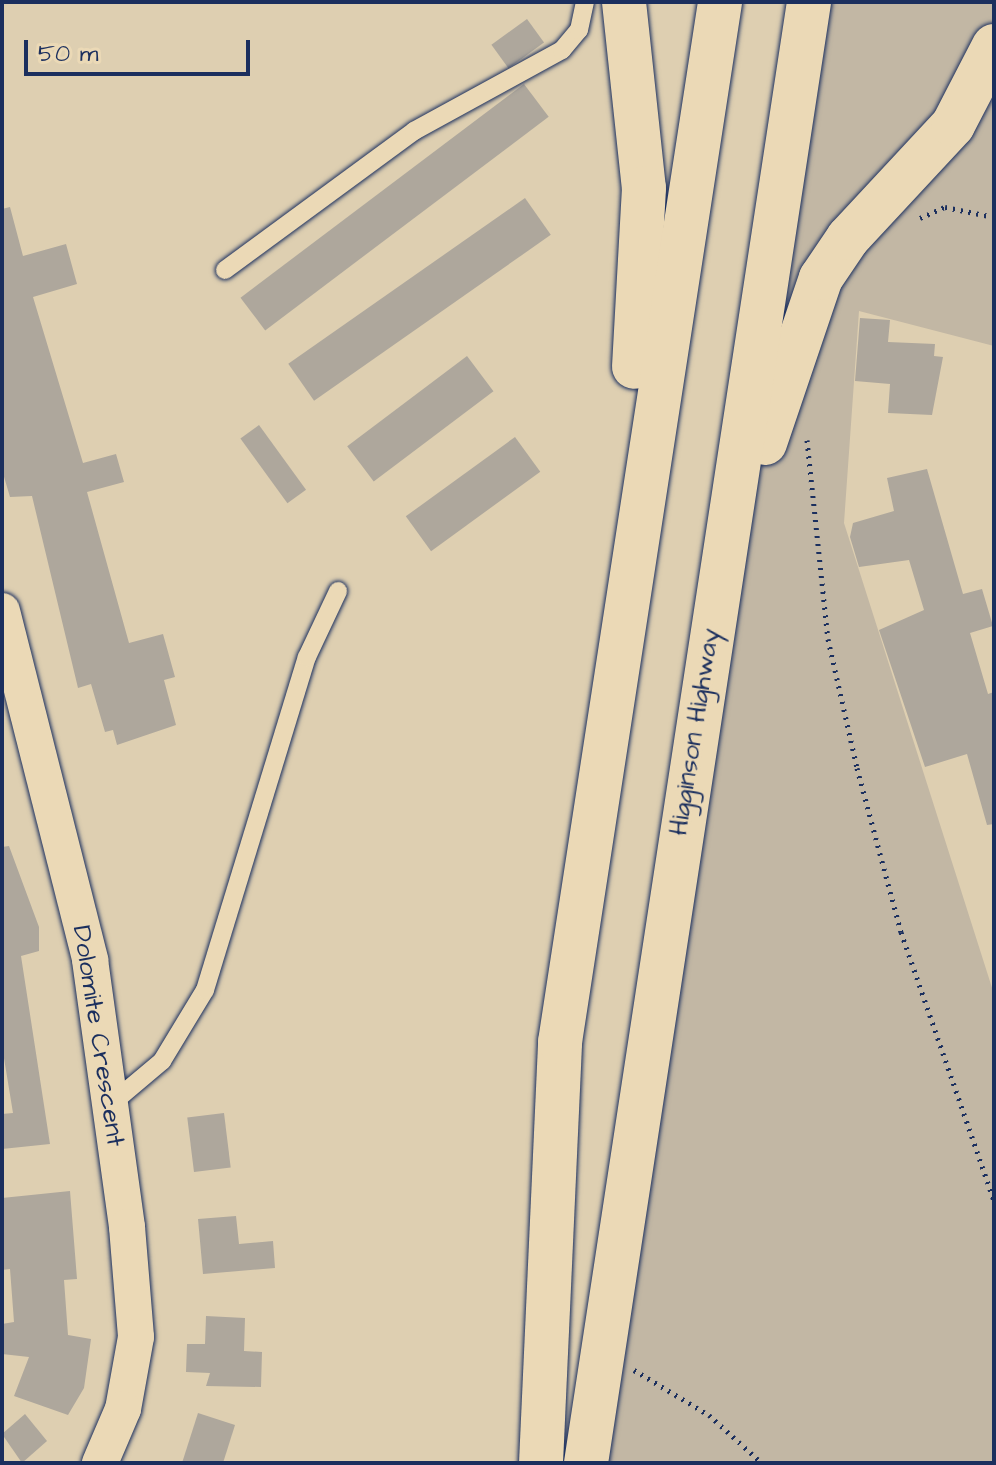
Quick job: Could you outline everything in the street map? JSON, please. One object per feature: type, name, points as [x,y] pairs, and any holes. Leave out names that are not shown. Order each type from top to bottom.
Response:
[{"type":"highway","points":[[616,656],[644,188],[624,2]]},
{"type":"highway","points":[[541,1463],[560,1042],[616,656],[720,2]]},
{"type":"highway","name":"Higginson Highway","points":[[586,1463],[704,672],[809,2]]},
{"type":"highway","points":[[704,672],[775,399],[821,278],[848,238],[953,125],[994,46]]},
{"type":"street","name":"Dolomite Crescent","points":[[2,611],[90,960],[111,1104],[136,1337],[123,1409],[100,1463]]},
{"type":"lane","points":[[225,270],[414,131],[562,50],[579,30],[585,2]]},
{"type":"lane","points":[[111,1104],[162,1061],[205,990],[307,657],[338,591]]},
{"type":"path","points":[[911,226],[945,207],[994,217]]},
{"type":"path","points":[[807,431],[821,595],[857,768],[901,932],[994,1201]]},
{"type":"path","points":[[603,1351],[709,1415],[762,1463]]},
{"type":"shaded area","points":[[812,2],[994,2],[994,346],[859,311],[844,523],[994,994],[994,1463],[588,1463]]},
{"type":"building","points":[[527,19],[544,42],[508,68],[491,45]]},
{"type":"building","points":[[524,84],[549,117],[265,330],[240,298]]},
{"type":"building","points":[[525,198],[551,235],[314,401],[288,364]]},
{"type":"building","points":[[10,207],[23,256],[66,244],[77,284],[33,297],[83,463],[116,454],[124,482],[87,492],[129,643],[163,634],[175,677],[164,680],[176,725],[117,745],[113,730],[105,732],[91,684],[78,688],[32,496],[10,497],[2,470],[2,209]]},
{"type":"building","points":[[860,318],[890,320],[888,342],[935,344],[934,356],[943,357],[932,415],[888,413],[890,384],[855,381]]},
{"type":"building","points":[[467,356],[493,391],[374,481],[347,446]]},
{"type":"building","points":[[259,425],[306,490],[287,503],[240,439]]},
{"type":"building","points":[[515,437],[540,472],[431,551],[406,516]]},
{"type":"building","points":[[927,469],[963,594],[982,589],[993,626],[970,633],[988,694],[994,692],[994,824],[987,825],[967,754],[925,767],[879,630],[924,610],[909,560],[859,567],[850,537],[853,523],[894,511],[887,478]]},
{"type":"building","points":[[9,846],[39,927],[39,951],[21,956],[50,1144],[2,1149],[2,1114],[13,1113],[2,1046],[2,847]]},
{"type":"building","points":[[224,1113],[231,1168],[194,1172],[187,1118]]},
{"type":"building","points":[[70,1191],[77,1279],[64,1280],[68,1335],[91,1339],[84,1388],[68,1415],[14,1396],[29,1357],[2,1354],[2,1324],[14,1322],[10,1269],[2,1270],[2,1198]]},
{"type":"building","points":[[236,1216],[239,1244],[273,1241],[275,1268],[203,1274],[198,1219]]},
{"type":"building","points":[[206,1316],[245,1318],[244,1351],[262,1352],[261,1387],[206,1386],[210,1373],[186,1372],[187,1344],[205,1344]]},
{"type":"building","points":[[198,1413],[235,1425],[223,1463],[182,1463]]},
{"type":"building","points":[[25,1414],[47,1441],[22,1463],[2,1434]]}]
